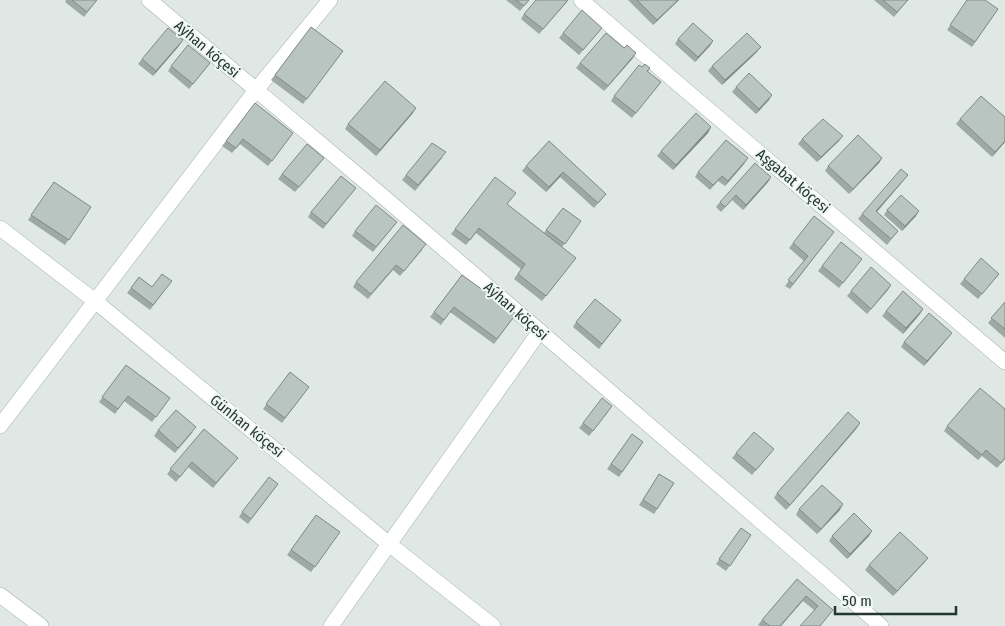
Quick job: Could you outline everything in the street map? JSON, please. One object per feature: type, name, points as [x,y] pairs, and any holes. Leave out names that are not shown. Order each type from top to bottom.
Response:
[{"type":"street","name":"Aýhan köçesi","points":[[149,0],[386,199],[881,626]]},
{"type":"street","points":[[0,426],[256,90],[330,0]]},
{"type":"street","name":"Aşgabat köçesi","points":[[581,0],[1005,362]]},
{"type":"street","name":"Günhan köçesi","points":[[0,228],[95,301],[389,544],[493,626]]},
{"type":"street","points":[[331,626],[540,331]]},
{"type":"street","points":[[0,595],[41,626]]},
{"type":"building","points":[[72,0],[97,0],[87,12]]},
{"type":"building","points":[[516,0],[529,0],[524,6]]},
{"type":"building","points":[[536,0],[568,0],[543,29],[524,14]]},
{"type":"building","points":[[637,0],[678,0],[657,20]]},
{"type":"building","points":[[883,0],[908,0],[897,12]]},
{"type":"building","points":[[967,0],[985,0],[998,9],[975,42],[950,25]]},
{"type":"building","points":[[582,10],[602,28],[583,50],[563,33]]},
{"type":"building","points":[[693,23],[713,41],[698,57],[678,39]]},
{"type":"building","points":[[311,27],[343,51],[307,99],[275,75]]},
{"type":"building","points":[[168,28],[183,40],[156,71],[142,59]]},
{"type":"building","points":[[606,33],[624,48],[627,45],[636,53],[608,86],[580,63]]},
{"type":"building","points":[[747,33],[761,47],[725,80],[712,66]]},
{"type":"building","points":[[188,45],[210,63],[193,84],[171,66]]},
{"type":"building","points":[[645,64],[650,68],[647,71],[661,82],[636,113],[614,96],[639,65],[642,67]]},
{"type":"building","points":[[749,73],[772,95],[759,109],[736,87]]},
{"type":"building","points":[[385,81],[416,108],[380,150],[348,124]]},
{"type":"building","points":[[981,96],[1005,117],[1005,141],[995,152],[960,119]]},
{"type":"building","points":[[255,103],[293,133],[272,161],[243,139],[236,148],[226,141]]},
{"type":"building","points":[[696,113],[711,127],[676,165],[661,151]]},
{"type":"building","points":[[823,119],[843,136],[821,157],[802,139]]},
{"type":"building","points":[[858,135],[882,158],[853,189],[828,166]]},
{"type":"building","points":[[726,140],[748,158],[728,181],[722,176],[713,185],[698,172]]},
{"type":"building","points":[[549,141],[606,194],[598,203],[563,172],[549,187],[526,166]]},
{"type":"building","points":[[432,143],[446,152],[418,185],[406,175]]},
{"type":"building","points":[[307,144],[324,158],[299,187],[282,174]]},
{"type":"building","points":[[755,163],[771,177],[746,205],[736,195],[725,207],[720,202]]},
{"type":"building","points":[[901,169],[908,175],[876,211],[898,231],[891,239],[862,214]]},
{"type":"building","points":[[341,176],[356,188],[326,224],[311,212]]},
{"type":"building","points":[[495,177],[516,193],[507,204],[576,258],[546,296],[518,274],[525,264],[479,228],[470,240],[455,229]]},
{"type":"building","points":[[54,182],[91,207],[69,240],[31,215]]},
{"type":"building","points":[[901,195],[919,211],[905,226],[887,210]]},
{"type":"building","points":[[376,205],[397,222],[376,247],[355,231]]},
{"type":"building","points":[[563,208],[581,221],[565,244],[546,230]]},
{"type":"building","points":[[814,216],[834,232],[793,284],[788,280],[808,256],[793,243]]},
{"type":"building","points":[[403,225],[426,244],[404,271],[396,265],[371,294],[356,282]]},
{"type":"building","points":[[841,242],[862,259],[843,283],[822,266]]},
{"type":"building","points":[[981,258],[999,274],[982,294],[964,279]]},
{"type":"building","points":[[871,267],[891,285],[871,309],[851,291]]},
{"type":"building","points":[[162,274],[172,281],[153,305],[131,288],[139,277],[152,287]]},
{"type":"building","points":[[462,275],[516,314],[497,339],[454,307],[444,320],[434,312]]},
{"type":"building","points":[[903,291],[923,309],[906,328],[886,311]]},
{"type":"building","points":[[595,299],[621,320],[602,344],[576,322]]},
{"type":"building","points":[[1005,302],[1005,329],[991,318]]},
{"type":"building","points":[[929,313],[952,333],[927,361],[904,342]]},
{"type":"building","points":[[126,365],[170,398],[156,417],[128,396],[118,409],[102,397]]},
{"type":"building","points":[[290,372],[309,387],[285,418],[266,404]]},
{"type":"building","points":[[980,388],[1005,409],[1005,458],[1001,463],[986,450],[982,455],[947,426]]},
{"type":"building","points":[[602,398],[612,406],[593,431],[583,423]]},
{"type":"building","points":[[176,410],[196,427],[178,448],[158,430]]},
{"type":"building","points":[[848,412],[860,423],[790,505],[777,493]]},
{"type":"building","points":[[204,429],[238,458],[216,483],[192,462],[180,477],[170,469]]},
{"type":"building","points":[[754,432],[774,449],[756,470],[736,453]]},
{"type":"building","points":[[632,434],[643,442],[622,472],[611,464]]},
{"type":"building","points":[[659,474],[674,483],[657,509],[643,500]]},
{"type":"building","points":[[269,477],[278,484],[251,519],[242,512]]},
{"type":"building","points":[[822,485],[843,504],[821,529],[799,509]]},
{"type":"building","points":[[854,513],[872,531],[850,554],[832,536]]},
{"type":"building","points":[[316,515],[340,532],[315,567],[291,550]]},
{"type":"building","points":[[741,528],[751,535],[730,566],[719,559]]},
{"type":"building","points":[[900,532],[928,558],[897,591],[869,565]]},
{"type":"building","points":[[797,579],[833,610],[820,626],[800,626],[818,606],[806,596],[780,626],[770,626],[762,620]]}]
